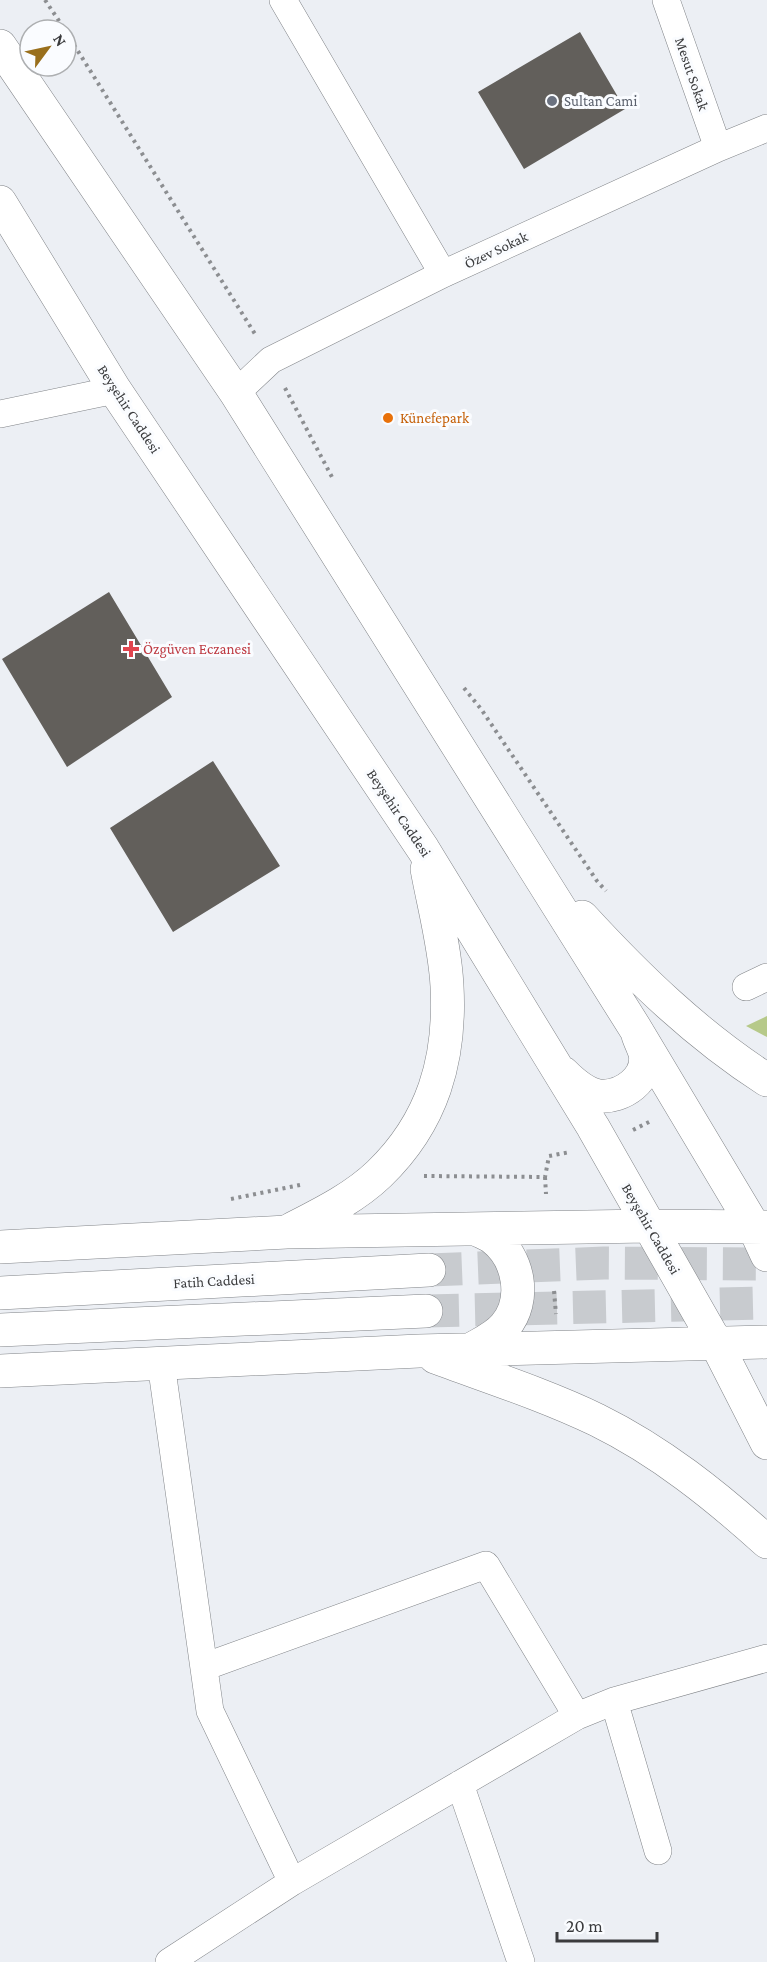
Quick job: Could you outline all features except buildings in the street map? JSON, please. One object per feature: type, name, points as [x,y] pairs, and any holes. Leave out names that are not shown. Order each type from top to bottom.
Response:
[{"type":"main road","points":[[0,46],[236,393],[763,1236]]},
{"type":"main road","name":"Beyşehir Caddesi","points":[[0,202],[115,390],[423,849],[604,1146],[716,1343],[767,1443]]},
{"type":"main road","points":[[287,1232],[350,1196],[378,1175],[397,1156],[416,1130],[431,1099],[444,1059],[447,985],[423,849]]},
{"type":"main road","points":[[524,853],[609,946],[654,991],[700,1032],[767,1080]]},
{"type":"main road","points":[[554,1063],[573,1083],[597,1096],[613,1095],[634,1085],[642,1072],[645,1055],[635,1028]]},
{"type":"main road","points":[[0,1247],[287,1232],[649,1226],[763,1236]]},
{"type":"main road","points":[[470,1350],[491,1338],[504,1327],[518,1303],[519,1292],[517,1277],[503,1249],[493,1238],[476,1229]]},
{"type":"main road","name":"Fatih Caddesi","points":[[0,1293],[429,1270]]},
{"type":"main road","points":[[0,1330],[426,1311]]},
{"type":"main road","points":[[0,1371],[419,1351],[767,1342]]},
{"type":"main road","points":[[419,1351],[566,1406],[628,1436],[671,1464],[767,1542]]},
{"type":"street","name":"Mesut Sokak","points":[[666,0],[718,148]]},
{"type":"street","points":[[290,2],[443,274]]},
{"type":"street","name":"Özev Sokak","points":[[236,393],[271,360],[443,274],[718,148],[767,128]]},
{"type":"street","points":[[0,414],[115,390]]},
{"type":"street","points":[[161,1363],[210,1711],[292,1882]]},
{"type":"street","points":[[204,1667],[486,1565],[578,1716]]},
{"type":"street","points":[[169,1962],[292,1882],[578,1716],[614,1701],[767,1658]]},
{"type":"street","points":[[614,1701],[658,1851]]},
{"type":"street","points":[[460,1784],[521,1962]]},
{"type":"path","points":[[45,0],[57,18]]},
{"type":"path","points":[[78,52],[271,360],[335,484]]},
{"type":"path","points":[[458,681],[481,709],[597,881],[612,897]]},
{"type":"green space","points":[[767,1016],[767,1037],[746,1026]]},
{"type":"tunnel","points":[[429,1270],[604,1263],[767,1264]]},
{"type":"tunnel","points":[[426,1311],[767,1303]]},
{"type":"place","name":"Sultan Cami","points":[[552,101]]},
{"type":"place","name":"Künefepark","points":[[388,418]]},
{"type":"place","name":"Özgüven Eczanesi","points":[[131,649]]}]
